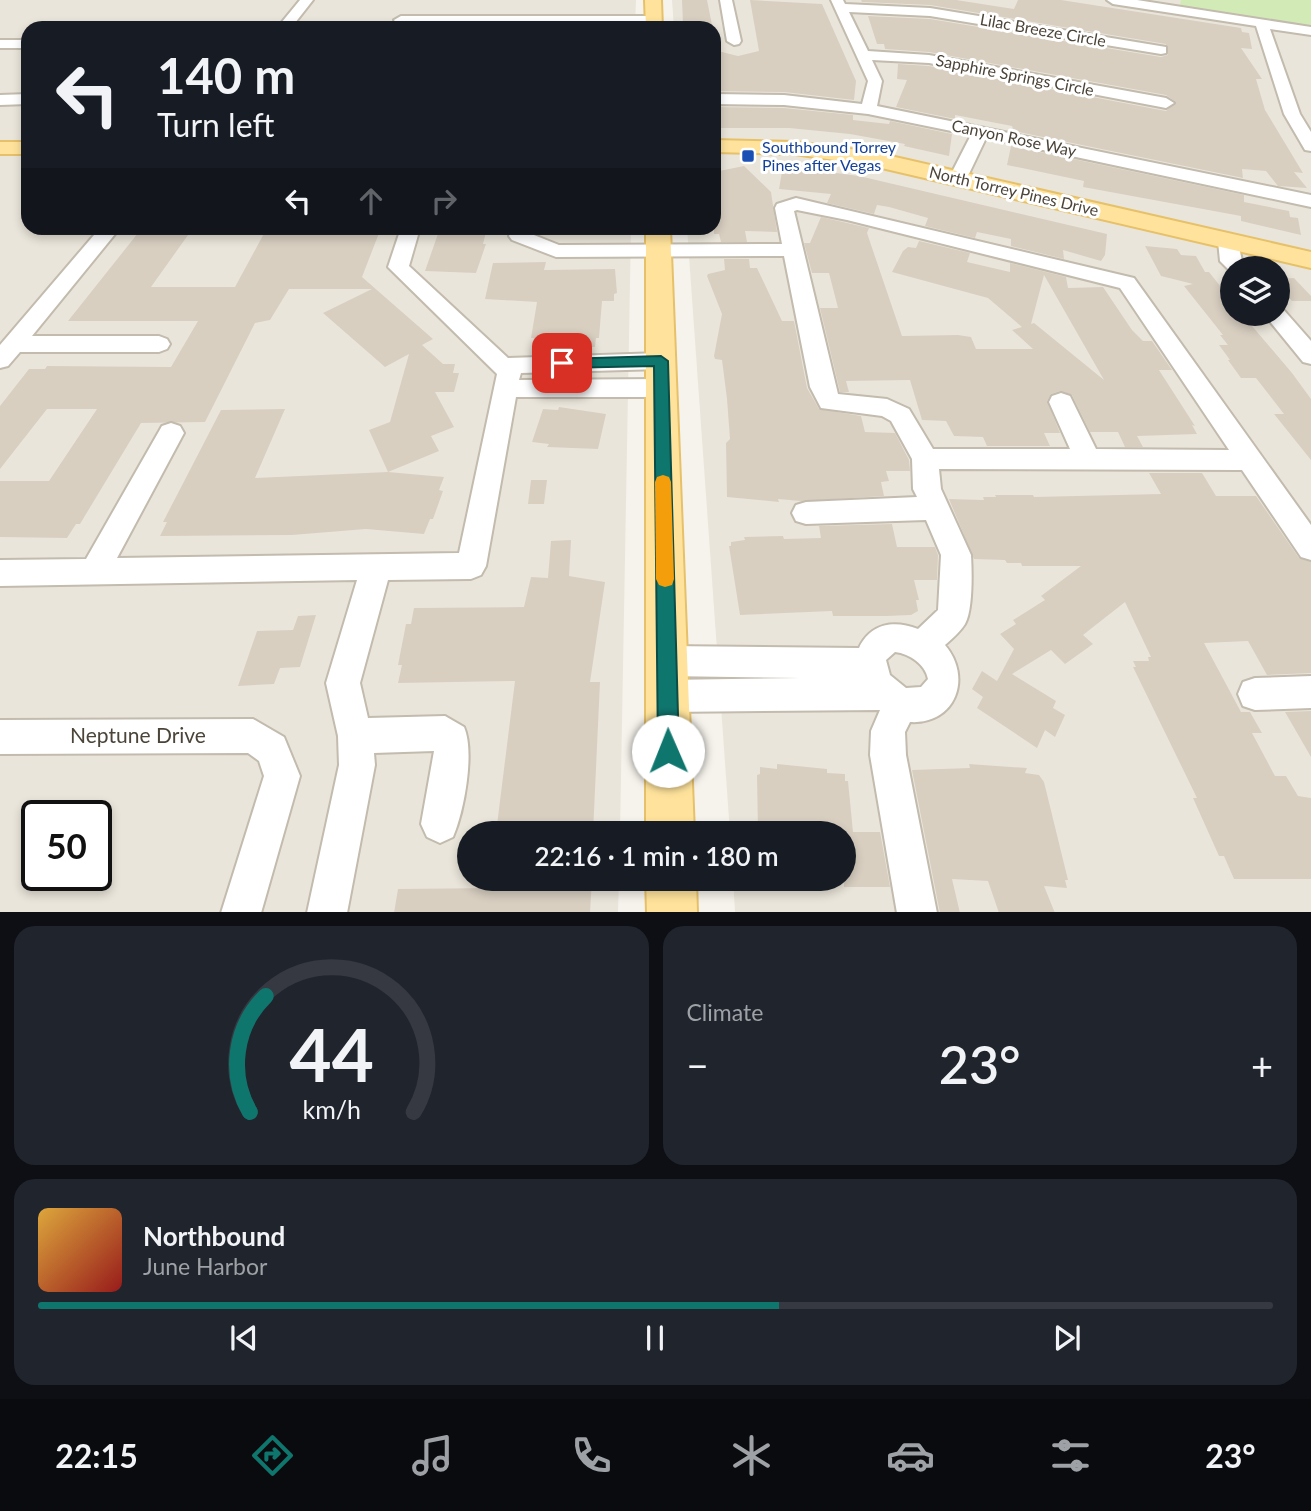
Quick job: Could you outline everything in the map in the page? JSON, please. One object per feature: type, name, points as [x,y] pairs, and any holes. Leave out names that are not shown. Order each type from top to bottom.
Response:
[{"type":"main road","points":[[653,0],[654,21]]},
{"type":"main road","name":"North Torrey Pines Drive","points":[[721,146],[781,147],[843,153],[1311,260]]},
{"type":"main road","points":[[0,148],[21,148]]},
{"type":"main road","points":[[658,239],[670,821]]},
{"type":"main road","points":[[671,891],[672,912]]},
{"type":"street","points":[[290,21],[307,0]]},
{"type":"street","points":[[726,0],[734,41]]},
{"type":"street","points":[[1119,0],[1311,31]]},
{"type":"street","points":[[839,4],[875,81],[868,109]]},
{"type":"street","name":"Lilac Breeze Circle","points":[[839,4],[930,12],[1161,50]]},
{"type":"street","points":[[401,20],[464,21]]},
{"type":"street","points":[[1262,24],[1292,114],[1311,146]]},
{"type":"street","points":[[0,44],[21,44]]},
{"type":"street","name":"Sapphire Springs Circle","points":[[863,55],[929,59],[1166,103]]},
{"type":"street","points":[[0,100],[21,99]]},
{"type":"street","name":"Canyon Rose Way","points":[[721,99],[784,100],[868,109],[1311,201]]},
{"type":"street","points":[[958,178],[981,131]]},
{"type":"street","points":[[924,645],[953,616],[956,555],[927,489],[925,459],[900,415],[887,408],[830,402],[822,387],[784,208],[796,204],[860,217],[1127,283],[1311,548]]},
{"type":"street","points":[[7,352],[104,235]]},
{"type":"street","points":[[408,235],[398,267],[504,377],[598,389],[661,374]]},
{"type":"street","points":[[519,235],[555,251],[619,250],[658,239],[792,250]]},
{"type":"street","points":[[1228,241],[1230,256]]},
{"type":"street","points":[[1290,321],[1311,328]]},
{"type":"street","points":[[1285,326],[1311,356]]},
{"type":"street","points":[[7,352],[159,344]]},
{"type":"street","points":[[504,377],[599,362],[661,374]]},
{"type":"street","points":[[598,389],[599,362]]},
{"type":"street","points":[[0,573],[471,566],[504,377]]},
{"type":"street","points":[[1060,402],[1087,459]]},
{"type":"street","points":[[94,572],[171,433]]},
{"type":"street","points":[[925,459],[1249,460]]},
{"type":"street","points":[[806,513],[934,508]]},
{"type":"street","points":[[327,912],[357,765],[355,736],[343,683],[376,568]]},
{"type":"street","points":[[667,678],[806,695],[926,703],[936,697],[943,677],[940,665],[924,645],[913,639],[891,637],[875,647],[870,664],[873,677],[893,699]]},
{"type":"street","points":[[802,662],[806,695]]},
{"type":"street","points":[[667,678],[802,662],[870,664]]},
{"type":"street","points":[[1255,694],[1311,692]]},
{"type":"street","points":[[893,699],[888,731],[888,755],[917,912]]},
{"type":"street","points":[[355,736],[421,733],[449,735],[452,747],[440,824]]},
{"type":"street","name":"Neptune Drive","points":[[0,737],[253,736],[272,749]]},
{"type":"street","points":[[241,912],[282,776],[272,749]]},
{"type":"shaded area","points":[[0,0],[636,0],[635,21],[21,21],[21,235],[631,235],[620,821],[457,821],[457,891],[619,891],[618,912],[0,912]]},
{"type":"shaded area","points":[[672,0],[1311,0],[1311,912],[735,912],[734,891],[856,891],[856,821],[729,821],[687,235],[721,235],[721,21],[674,21]]},
{"type":"green space","points":[[1181,0],[1311,0],[1311,26],[1180,6]]},
{"type":"building","points":[[682,0],[707,0],[711,21],[683,21]]},
{"type":"building","points":[[750,0],[822,4],[856,81],[854,100],[784,92],[721,91],[721,52],[738,56],[759,51]]},
{"type":"building","points":[[861,0],[956,0],[1014,9],[1018,0],[1061,0],[1241,28],[1242,32],[1249,33],[1252,49],[1241,48],[1262,79],[1256,79],[1265,110],[1303,173],[1294,172],[1307,188],[1278,186],[1266,171],[1242,169],[1243,178],[1014,131],[1012,126],[955,115],[955,119],[896,107],[907,80],[897,79],[898,64],[929,66],[1166,111],[1176,102],[1166,95],[929,52],[885,49],[884,44],[877,44],[868,16],[930,19],[1161,57],[1168,55],[1166,44],[930,5]]},
{"type":"building","points":[[721,107],[784,108],[853,115],[853,120],[889,124],[890,121],[952,134],[949,156],[904,146],[905,144],[850,134],[789,128],[721,128]]},
{"type":"building","points":[[1011,146],[1244,195],[1244,202],[1289,211],[1290,217],[1298,218],[1301,235],[1241,221],[1241,216],[1083,187],[1084,181],[1007,165]]},
{"type":"building","points":[[744,166],[771,192],[777,232],[745,231],[747,242],[721,242],[721,171]]},
{"type":"building","points":[[783,166],[859,176],[1107,234],[1105,255],[1101,261],[1063,250],[1064,259],[1011,246],[1011,239],[977,232],[975,238],[925,226],[928,218],[889,207],[877,205],[874,214],[827,203],[831,194],[779,189]]},
{"type":"building","points":[[821,217],[869,228],[867,233],[902,336],[971,337],[976,349],[1033,349],[1012,330],[1022,327],[988,298],[892,272],[908,247],[916,248],[919,241],[970,253],[967,262],[1010,272],[1010,263],[1066,277],[1068,288],[1103,287],[1132,330],[1143,341],[1152,341],[1172,370],[1159,370],[1195,426],[1192,425],[1197,434],[1137,436],[1143,447],[1125,447],[1118,432],[1090,432],[1072,395],[1060,391],[1051,394],[1047,401],[1060,433],[1044,433],[1050,446],[987,446],[983,437],[954,436],[946,421],[922,420],[910,380],[846,381],[849,392],[840,392],[820,308],[838,308],[829,273],[812,273],[804,243],[810,243]],"holes":[[[1044,275],[1104,380],[1034,323],[1031,324]]]},
{"type":"building","points":[[136,235],[188,235],[151,287],[235,287],[263,235],[378,235],[362,277],[433,339],[422,345],[443,364],[455,364],[453,373],[459,373],[454,392],[435,392],[454,427],[431,436],[439,451],[388,472],[369,430],[390,422],[409,354],[385,367],[323,313],[372,289],[289,289],[270,320],[255,323],[205,422],[141,423],[80,524],[76,524],[67,538],[0,537],[0,481],[49,481],[97,409],[47,409],[0,469],[0,406],[29,369],[45,369],[47,366],[171,367],[198,321],[68,321]]},
{"type":"building","points":[[438,235],[485,235],[483,244],[486,244],[476,273],[425,271]]},
{"type":"building","points":[[1145,246],[1177,249],[1181,255],[1196,256],[1205,272],[1209,272],[1220,286],[1220,326],[1252,326],[1292,373],[1311,399],[1311,460],[1274,414],[1284,414],[1256,378],[1241,378],[1228,360],[1219,345],[1228,345],[1220,335],[1223,335],[1184,286],[1193,284],[1161,276]]},
{"type":"building","points":[[724,259],[749,259],[750,268],[757,268],[782,321],[794,321],[807,388],[819,409],[861,416],[865,432],[895,433],[909,460],[910,471],[886,471],[889,481],[881,482],[884,496],[801,501],[778,499],[779,502],[727,497],[726,443],[730,439],[727,399],[722,360],[715,359],[714,356],[722,314],[707,276],[725,270]]},
{"type":"building","points":[[546,262],[544,270],[615,269],[617,293],[614,294],[614,301],[602,301],[599,338],[596,338],[595,347],[532,347],[537,302],[485,299],[493,263]]},
{"type":"building","points":[[1290,278],[1294,278],[1311,296],[1311,301],[1290,299]]},
{"type":"building","points":[[559,407],[606,414],[598,449],[547,447],[549,444],[532,442],[543,409],[558,410]]},
{"type":"building","points":[[285,409],[255,478],[388,472],[444,477],[439,490],[443,491],[433,519],[430,519],[424,534],[366,529],[292,535],[160,536],[167,522],[163,522],[221,410]]},
{"type":"building","points":[[1149,473],[1202,473],[1216,496],[1256,496],[1299,558],[1311,562],[1311,673],[1267,675],[1248,641],[1204,643],[1241,712],[1250,712],[1262,733],[1252,733],[1275,776],[1286,776],[1298,796],[1311,798],[1311,879],[1234,879],[1224,856],[1219,856],[1193,798],[1197,798],[1133,667],[1136,667],[1133,661],[1149,661],[1148,657],[1151,657],[1125,602],[1083,635],[1093,644],[1065,664],[1051,650],[1012,674],[1056,701],[1053,708],[1065,715],[1055,737],[1045,730],[1037,748],[977,708],[983,697],[972,689],[982,671],[997,681],[1014,649],[1000,634],[1016,624],[1013,620],[1045,600],[1041,596],[1081,566],[1022,566],[1021,563],[1007,563],[1005,560],[974,559],[949,499],[984,500],[983,497],[996,497],[995,495],[1034,497],[1161,494]]},
{"type":"building","points":[[531,480],[547,480],[544,504],[528,504]]},
{"type":"building","points":[[892,524],[897,547],[935,547],[938,555],[937,580],[914,580],[919,600],[916,600],[918,611],[911,615],[886,616],[833,616],[832,611],[740,615],[729,546],[731,542],[745,540],[744,537],[821,538],[819,526]]},
{"type":"building","points":[[571,540],[569,576],[605,582],[590,682],[600,682],[594,821],[498,821],[515,681],[398,683],[402,665],[398,665],[406,624],[411,624],[414,608],[524,607],[531,577],[548,578],[551,541]]},
{"type":"building","points":[[316,615],[300,667],[280,668],[274,684],[238,686],[257,631],[293,630],[298,616]]},
{"type":"building","points":[[1311,711],[1311,757],[1285,712]]},
{"type":"building","points":[[777,764],[827,769],[827,773],[845,774],[852,821],[758,821],[757,775],[760,774],[760,767],[777,769]]},
{"type":"building","points":[[969,764],[1027,768],[1025,773],[1039,775],[1044,782],[1068,880],[1065,880],[1067,888],[1044,886],[1055,912],[999,912],[988,881],[952,879],[960,912],[940,912],[912,770],[970,768]]},
{"type":"building","points":[[856,832],[880,832],[890,887],[856,887]]},
{"type":"building","points":[[398,889],[591,891],[590,912],[394,912]]},
{"type":"slow traffic","points":[[663,482],[665,579]]},
{"type":"place","name":"Southbound Torrey Pines after Vegas","points":[[748,156]]},
{"type":"route","points":[[562,363],[661,361],[668,751]]}]
